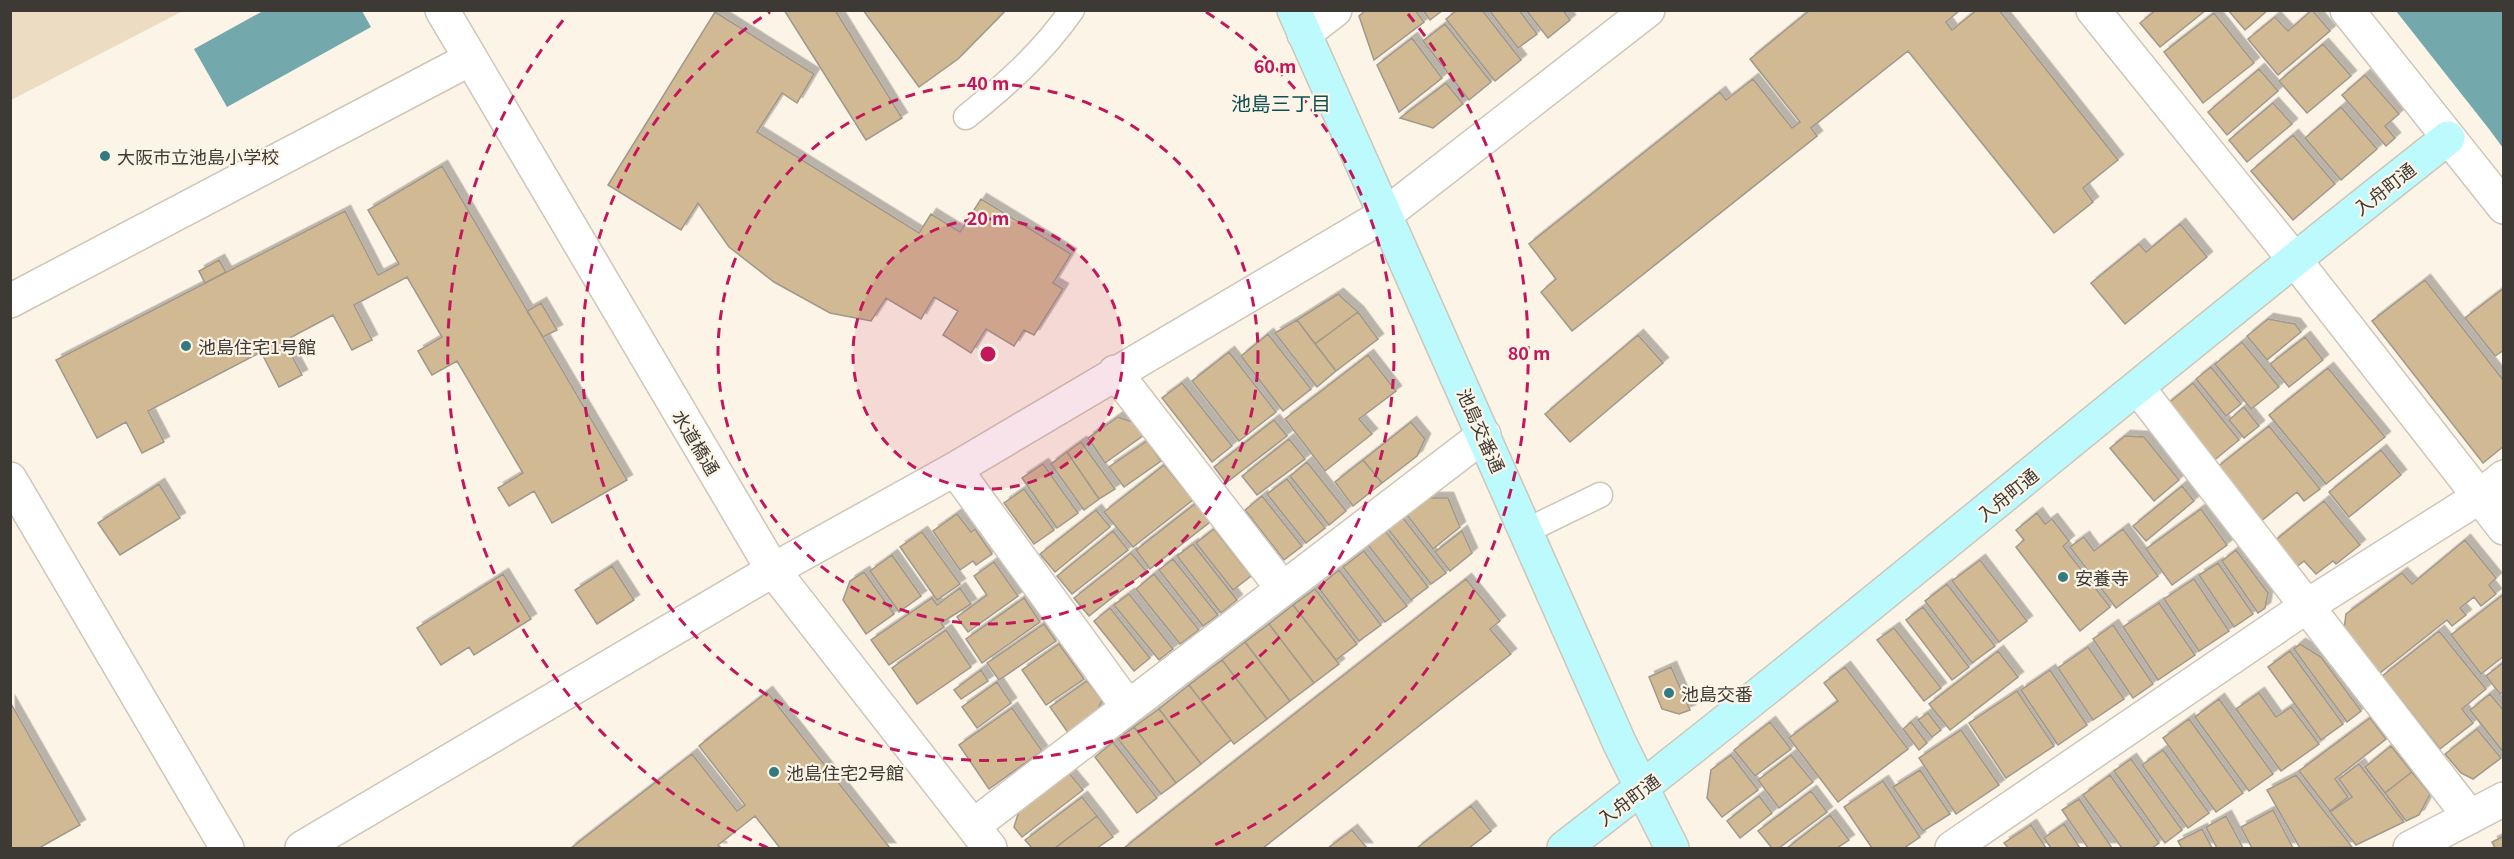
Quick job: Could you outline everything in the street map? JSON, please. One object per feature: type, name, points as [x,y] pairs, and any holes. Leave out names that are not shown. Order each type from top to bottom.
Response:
[{"type":"street","name":"水道橋通","points":[[442,10],[773,570],[981,837]]},
{"type":"street","points":[[1299,22],[1335,10]]},
{"type":"street","points":[[302,849],[773,570],[955,469],[1115,372],[1386,214],[1648,10]]},
{"type":"street","points":[[2347,10],[2504,207]]},
{"type":"street","points":[[2109,16],[2294,259],[2491,487],[2504,528]]},
{"type":"street","name":"池島交番通","points":[[1299,22],[1641,789],[1672,849]]},
{"type":"street","points":[[10,302],[470,59]]},
{"type":"street","name":"入舟町通","points":[[1564,849],[2138,388],[2294,259],[2448,138]]},
{"type":"street","points":[[1115,372],[1283,589]]},
{"type":"street","points":[[2138,388],[2470,817]]},
{"type":"street","points":[[981,837],[1128,707],[1484,435]]},
{"type":"street","points":[[955,469],[1128,707]]},
{"type":"street","points":[[10,479],[226,849]]},
{"type":"street","points":[[1952,849],[2307,606],[2491,487]]},
{"type":"street","points":[[2410,849],[2504,799]]},
{"type":"lane","points":[[966,117],[1022,70],[1072,10]]},
{"type":"lane","points":[[1526,531],[1600,495]]},
{"type":"shaded area","points":[[11,10],[183,10],[183,11],[11,100]]},
{"type":"water","points":[[263,11],[362,11],[371,27],[227,107],[194,49]]},
{"type":"water","points":[[2396,11],[2503,11],[2503,148],[2489,129]]},
{"type":"building","points":[[784,10],[835,10],[902,118],[866,140]]},
{"type":"building","points":[[863,10],[1006,10],[958,59],[919,87]]},
{"type":"building","points":[[1366,10],[1415,10],[1424,22],[1374,60],[1359,16]]},
{"type":"building","points":[[1423,10],[1443,10],[1430,20]]},
{"type":"building","points":[[1457,10],[1482,10],[1521,60],[1495,81],[1446,19]]},
{"type":"building","points":[[1489,10],[1519,10],[1537,34],[1518,48]]},
{"type":"building","points":[[1526,10],[1563,10],[1570,20],[1548,38]]},
{"type":"building","points":[[1810,10],[1960,10],[1946,22],[1952,30],[1977,10],[1999,10],[2118,160],[2083,188],[2093,202],[2054,233],[1908,51],[1811,128],[1817,136],[1572,331],[1541,292],[1556,279],[1529,244],[1720,92],[1726,100],[1753,79],[1792,128],[1800,122],[1750,59]]},
{"type":"building","points":[[2156,10],[2206,10],[2160,47],[2140,23]]},
{"type":"building","points":[[2228,10],[2268,10],[2245,30]]},
{"type":"building","points":[[2312,10],[2330,31],[2278,75],[2248,39],[2275,17],[2288,31]]},
{"type":"building","points":[[715,12],[814,74],[797,103],[782,93],[757,132],[919,233],[931,214],[960,232],[981,199],[1071,254],[1053,283],[1063,289],[1034,335],[1024,330],[1014,346],[986,329],[971,353],[943,335],[958,311],[934,297],[921,319],[886,298],[871,321],[830,313],[774,282],[729,247],[698,203],[681,230],[608,185]]},
{"type":"building","points":[[2214,13],[2254,63],[2203,103],[2164,52]]},
{"type":"building","points":[[1445,24],[1491,82],[1469,100],[1423,41]]},
{"type":"building","points":[[1412,38],[1442,78],[1399,112],[1377,65]]},
{"type":"building","points":[[2323,44],[2351,76],[2307,113],[2279,81]]},
{"type":"building","points":[[2259,69],[2278,91],[2227,135],[2208,112]]},
{"type":"building","points":[[2365,75],[2399,114],[2385,126],[2395,138],[2386,146],[2342,95]]},
{"type":"building","points":[[1446,83],[1463,104],[1433,128],[1400,118]]},
{"type":"building","points":[[2273,103],[2292,124],[2247,162],[2229,140]]},
{"type":"building","points":[[2341,107],[2377,149],[2341,180],[2305,138]]},
{"type":"building","points":[[2293,135],[2335,184],[2293,220],[2251,171]]},
{"type":"building","name":"池島住宅1号館","points":[[442,166],[627,480],[552,523],[534,491],[509,506],[498,488],[523,473],[457,361],[432,375],[426,365],[418,351],[442,337],[407,277],[354,305],[372,340],[352,350],[333,315],[284,341],[302,375],[279,387],[261,352],[148,411],[164,442],[142,453],[126,422],[97,438],[56,360],[345,211],[378,275],[399,264],[368,210]]},
{"type":"building","points":[[2180,224],[2207,257],[2125,324],[2091,283],[2139,244],[2146,252]]},
{"type":"building","points":[[219,260],[226,272],[205,283],[199,271]]},
{"type":"building","points":[[2425,280],[2504,381],[2504,446],[2483,463],[2372,321]]},
{"type":"building","points":[[2504,288],[2504,350],[2495,356],[2465,318]]},
{"type":"building","points":[[1338,294],[1358,312],[1315,344],[1297,320]]},
{"type":"building","points":[[541,303],[557,330],[543,337],[527,311]]},
{"type":"building","points":[[1358,312],[1378,339],[1336,371],[1315,344]]},
{"type":"building","points":[[2268,319],[2295,324],[2301,332],[2267,360],[2247,336]]},
{"type":"building","points":[[1297,320],[1336,371],[1317,387],[1275,333]]},
{"type":"building","points":[[1268,334],[1311,389],[1283,411],[1241,356]]},
{"type":"building","points":[[1638,335],[1663,363],[1570,442],[1545,414]]},
{"type":"building","points":[[2305,337],[2323,360],[2289,387],[2270,364]]},
{"type":"building","points":[[2242,342],[2279,387],[2251,409],[2215,364]]},
{"type":"building","points":[[1229,352],[1276,412],[1239,441],[1192,381]]},
{"type":"building","points":[[1368,355],[1396,391],[1359,419],[1372,434],[1325,471],[1285,419]]},
{"type":"building","points":[[2211,367],[2241,404],[2226,416],[2196,379]]},
{"type":"building","points":[[2328,368],[2385,437],[2326,484],[2269,415]]},
{"type":"building","points":[[1182,383],[1232,446],[1212,462],[1162,398]]},
{"type":"building","points":[[2193,383],[2239,440],[2212,462],[2166,405]]},
{"type":"building","points":[[2244,407],[2259,426],[2244,438],[2229,420]]},
{"type":"building","points":[[1118,417],[1135,423],[1144,435],[1105,463],[1088,438]]},
{"type":"building","points":[[1274,420],[1287,436],[1226,483],[1214,467]]},
{"type":"building","points":[[1411,422],[1425,439],[1417,456],[1382,483],[1363,460]]},
{"type":"building","points":[[2269,426],[2320,489],[2304,501],[2297,492],[2260,522],[2216,468]]},
{"type":"building","points":[[2125,436],[2144,437],[2179,480],[2154,501],[2110,448]]},
{"type":"building","points":[[1289,439],[1305,459],[1257,495],[1242,476]]},
{"type":"building","points":[[1147,441],[1161,461],[1124,487],[1109,467]]},
{"type":"building","points":[[1081,442],[1115,489],[1099,499],[1067,452]]},
{"type":"building","points":[[2381,450],[2401,475],[2349,517],[2329,492]]},
{"type":"building","points":[[1067,452],[1099,499],[1084,510],[1051,464]]},
{"type":"building","points":[[1363,460],[1382,483],[1353,506],[1335,482]]},
{"type":"building","points":[[1307,462],[1346,511],[1329,525],[1290,476]]},
{"type":"building","points":[[1043,464],[1078,513],[1057,528],[1022,478]]},
{"type":"building","points":[[1164,465],[1193,500],[1133,547],[1104,512]]},
{"type":"building","points":[[1287,479],[1325,528],[1306,543],[1267,494]]},
{"type":"building","points":[[159,484],[180,518],[120,555],[98,523]]},
{"type":"building","points":[[2182,486],[2194,501],[2146,541],[2133,526]]},
{"type":"building","points":[[1024,489],[1054,530],[1034,544],[1004,503]]},
{"type":"building","points":[[1262,496],[1302,546],[1284,560],[1245,510]]},
{"type":"building","points":[[1429,498],[1448,498],[1460,527],[1433,549],[1407,515]]},
{"type":"building","points":[[2324,501],[2360,545],[2336,564],[2333,561],[2316,574],[2304,561],[2295,568],[2273,542]]},
{"type":"building","points":[[1196,503],[1210,522],[1150,569],[1136,550]]},
{"type":"building","points":[[2201,509],[2227,545],[2172,585],[2146,549]]},
{"type":"building","points":[[1096,510],[1110,527],[1055,572],[1040,554]]},
{"type":"building","name":"安養寺","points":[[2037,513],[2045,524],[2052,519],[2069,541],[2063,546],[2110,607],[2080,631],[2016,547],[2024,540],[2016,530]]},
{"type":"building","points":[[957,514],[971,532],[975,529],[992,554],[976,565],[973,561],[960,570],[933,531]]},
{"type":"building","points":[[1403,518],[1446,573],[1431,584],[1388,529]]},
{"type":"building","points":[[1214,529],[1251,576],[1233,590],[1196,543]]},
{"type":"building","points":[[2123,529],[2158,576],[2116,608],[2070,547],[2084,537],[2094,551]]},
{"type":"building","points":[[1113,531],[1128,550],[1072,594],[1057,576]]},
{"type":"building","points":[[1462,531],[1472,553],[1450,571],[1435,552]]},
{"type":"building","points":[[922,532],[960,584],[937,600],[900,547]]},
{"type":"building","points":[[1386,532],[1428,587],[1411,600],[1368,545]]},
{"type":"building","points":[[2465,540],[2496,578],[2489,585],[2496,594],[2481,606],[2474,597],[2460,608],[2466,615],[2452,626],[2447,620],[2380,673],[2344,629],[2346,614],[2402,573],[2412,584]]},
{"type":"building","points":[[1193,544],[1237,600],[1221,613],[1177,556]]},
{"type":"building","points":[[2236,550],[2268,593],[2265,608],[2258,613],[2222,561]]},
{"type":"building","points":[[1364,551],[1407,606],[1385,622],[1343,567]]},
{"type":"building","points":[[1131,553],[1146,571],[1089,616],[1074,598]]},
{"type":"building","points":[[892,555],[921,596],[899,612],[870,571]]},
{"type":"building","points":[[1173,559],[1218,615],[1203,626],[1159,570]]},
{"type":"building","points":[[1980,560],[2027,621],[1999,642],[1952,581]]},
{"type":"building","points":[[994,562],[1018,596],[968,632],[957,617],[987,595],[974,576]]},
{"type":"building","points":[[2218,563],[2253,614],[2234,627],[2199,575]]},
{"type":"building","points":[[612,566],[634,600],[597,624],[575,590]]},
{"type":"building","points":[[1339,570],[1381,625],[1359,641],[1318,587]]},
{"type":"building","points":[[864,572],[894,614],[866,634],[843,600],[850,581]]},
{"type":"building","points":[[503,574],[531,619],[474,655],[469,647],[441,665],[417,628]]},
{"type":"building","points":[[1154,574],[1199,630],[1180,644],[1136,589]]},
{"type":"building","points":[[1466,579],[1500,621],[1490,629],[1511,654],[1263,848],[1124,848]]},
{"type":"building","points":[[2194,579],[2229,631],[2199,651],[2164,599]]},
{"type":"building","points":[[1947,584],[1995,646],[1972,663],[1925,601]]},
{"type":"building","points":[[960,588],[971,604],[941,623],[944,627],[889,665],[871,640],[932,598],[937,605]]},
{"type":"building","points":[[1315,589],[1357,644],[1336,660],[1293,605]]},
{"type":"building","points":[[1129,594],[1173,649],[1159,660],[1114,605]]},
{"type":"building","points":[[2504,594],[2504,656],[2481,674],[2451,635]]},
{"type":"building","points":[[1024,598],[1040,622],[982,663],[966,639]]},
{"type":"building","points":[[2159,603],[2195,655],[2158,680],[2123,627]]},
{"type":"building","points":[[1293,605],[1339,664],[1314,683],[1269,624]]},
{"type":"building","points":[[1923,607],[1969,667],[1952,680],[1906,620]]},
{"type":"building","points":[[1110,608],[1150,658],[1134,671],[1094,621]]},
{"type":"building","points":[[1044,624],[1056,641],[999,680],[987,663]]},
{"type":"building","points":[[1269,624],[1314,683],[1290,701],[1245,642]]},
{"type":"building","points":[[2113,625],[2153,684],[2133,698],[2093,639]]},
{"type":"building","points":[[1894,628],[1941,688],[1924,701],[1877,640]]},
{"type":"building","points":[[946,630],[971,667],[917,704],[892,668]]},
{"type":"building","points":[[2439,631],[2486,689],[2462,709],[2473,723],[2440,749],[2382,676]]},
{"type":"building","points":[[1245,642],[1290,701],[1267,719],[1222,660]]},
{"type":"building","points":[[1059,644],[1084,679],[1046,705],[1022,670]]},
{"type":"building","points":[[2300,644],[2321,657],[2361,711],[2347,722],[2294,649]]},
{"type":"building","points":[[2088,647],[2124,699],[2093,720],[2058,668]]},
{"type":"building","points":[[1998,651],[2018,677],[1950,730],[1929,704]]},
{"type":"building","points":[[2290,651],[2343,724],[2321,740],[2268,667]]},
{"type":"building","points":[[1222,660],[1267,719],[1234,744],[1189,685]]},
{"type":"building","points":[[2504,662],[2504,691],[2500,694],[2486,676]]},
{"type":"building","name":"池島交番","points":[[1671,667],[1690,710],[1679,714],[1662,709],[1649,677]]},
{"type":"building","points":[[1845,667],[1908,749],[1838,802],[1789,738],[1838,701],[1824,683]]},
{"type":"building","points":[[981,670],[988,681],[961,699],[954,690]]},
{"type":"building","points":[[2050,670],[2087,725],[2058,745],[2021,690]]},
{"type":"building","points":[[1087,681],[1102,700],[1095,716],[1069,734],[1050,707]]},
{"type":"building","points":[[997,682],[1011,703],[977,728],[962,707]]},
{"type":"building","points":[[1189,685],[1231,740],[1201,764],[1159,709]]},
{"type":"building","points":[[2017,691],[2054,746],[2006,778],[1969,723]]},
{"type":"building","name":"池島住宅2号館","points":[[767,692],[890,848],[780,848],[755,816],[718,845],[721,848],[571,848],[692,754],[737,811],[745,805],[699,746]]},
{"type":"building","points":[[2259,693],[2276,717],[2291,707],[2319,744],[2281,771],[2236,709]]},
{"type":"building","points":[[2490,694],[2504,711],[2504,753],[2470,710]]},
{"type":"building","points":[[2219,699],[2273,774],[2249,791],[2195,717]]},
{"type":"building","points":[[10,702],[80,825],[39,848],[10,848]]},
{"type":"building","points":[[1012,708],[1042,751],[989,789],[959,745]]},
{"type":"building","points":[[1159,709],[1201,764],[1176,783],[1134,727]]},
{"type":"building","points":[[1928,713],[1941,730],[1932,737],[1918,720]]},
{"type":"building","points":[[2370,718],[2386,739],[2335,779],[2348,797],[2330,811],[2299,771]]},
{"type":"building","points":[[2189,719],[2243,793],[2216,812],[2163,738]]},
{"type":"building","points":[[1770,722],[1791,749],[1755,776],[1734,750]]},
{"type":"building","points":[[1911,722],[1927,743],[1919,750],[1903,729]]},
{"type":"building","points":[[1134,727],[1176,783],[1161,794],[1118,739]]},
{"type":"building","points":[[2477,729],[2501,758],[2473,779],[2461,773],[2445,754]]},
{"type":"building","points":[[1961,730],[1999,785],[1956,814],[1919,758]]},
{"type":"building","points":[[1113,742],[1157,798],[1137,813],[1095,757]]},
{"type":"building","points":[[2391,746],[2412,772],[2385,793],[2365,767]]},
{"type":"building","points":[[2163,750],[2209,813],[2188,828],[2142,765]]},
{"type":"building","points":[[1731,755],[1758,790],[1722,817],[1707,798],[1711,770]]},
{"type":"building","points":[[1791,755],[1813,782],[1779,808],[1758,780]]},
{"type":"building","points":[[2131,759],[2182,830],[2165,843],[2114,771]]},
{"type":"building","points":[[2359,764],[2404,822],[2356,845],[2330,812],[2352,797],[2339,779]]},
{"type":"building","points":[[1920,770],[1950,814],[1923,831],[1893,787]]},
{"type":"building","points":[[2412,772],[2430,794],[2419,815],[2406,821],[2385,793]]},
{"type":"building","points":[[1069,773],[1083,790],[1022,837],[1014,827],[1019,811]]},
{"type":"building","points":[[2110,775],[2159,843],[2152,848],[2122,848],[2083,795]]},
{"type":"building","points":[[2296,775],[2352,847],[2300,848],[2267,790]]},
{"type":"building","points":[[1883,781],[1920,837],[1904,848],[1872,848],[1844,807]]},
{"type":"building","points":[[1811,791],[1827,812],[1779,848],[1772,848],[1758,831]]},
{"type":"building","points":[[1759,796],[1772,813],[1740,838],[1727,821]]},
{"type":"building","points":[[1082,797],[1097,816],[1055,848],[1032,848],[1025,840]]},
{"type":"building","points":[[2079,799],[2112,848],[2088,848],[2062,810]]},
{"type":"building","points":[[1471,806],[1491,831],[1469,848],[1417,848]]},
{"type":"building","points":[[2273,810],[2293,848],[2252,848],[2241,827]]},
{"type":"building","points":[[1830,815],[1849,840],[1837,848],[1787,848]]},
{"type":"building","points":[[1097,816],[1113,837],[1097,848],[1055,848]]},
{"type":"building","points":[[2226,816],[2243,848],[2217,848],[2206,827]]},
{"type":"building","points":[[2064,824],[2080,848],[2051,848],[2044,838]]},
{"type":"building","points":[[2031,825],[2046,848],[2008,848],[2004,843]]},
{"type":"building","points":[[2202,829],[2212,848],[2182,848],[2178,841]]},
{"type":"building","points":[[1352,830],[1367,848],[1328,848]]},
{"type":"building","points":[[2504,836],[2504,848],[2495,848],[2492,842]]},
{"type":"place","name":"大阪市立池島小学校","points":[[105,156]]},
{"type":"place","name":"池島住宅1号館","points":[[186,346]]},
{"type":"place","name":"安養寺","points":[[2063,577]]},
{"type":"place","name":"池島交番","points":[[1669,693]]},
{"type":"place","name":"池島住宅2号館","points":[[774,772]]},
{"type":"district","name":"池島三丁目","points":[[1281,102]]}]
